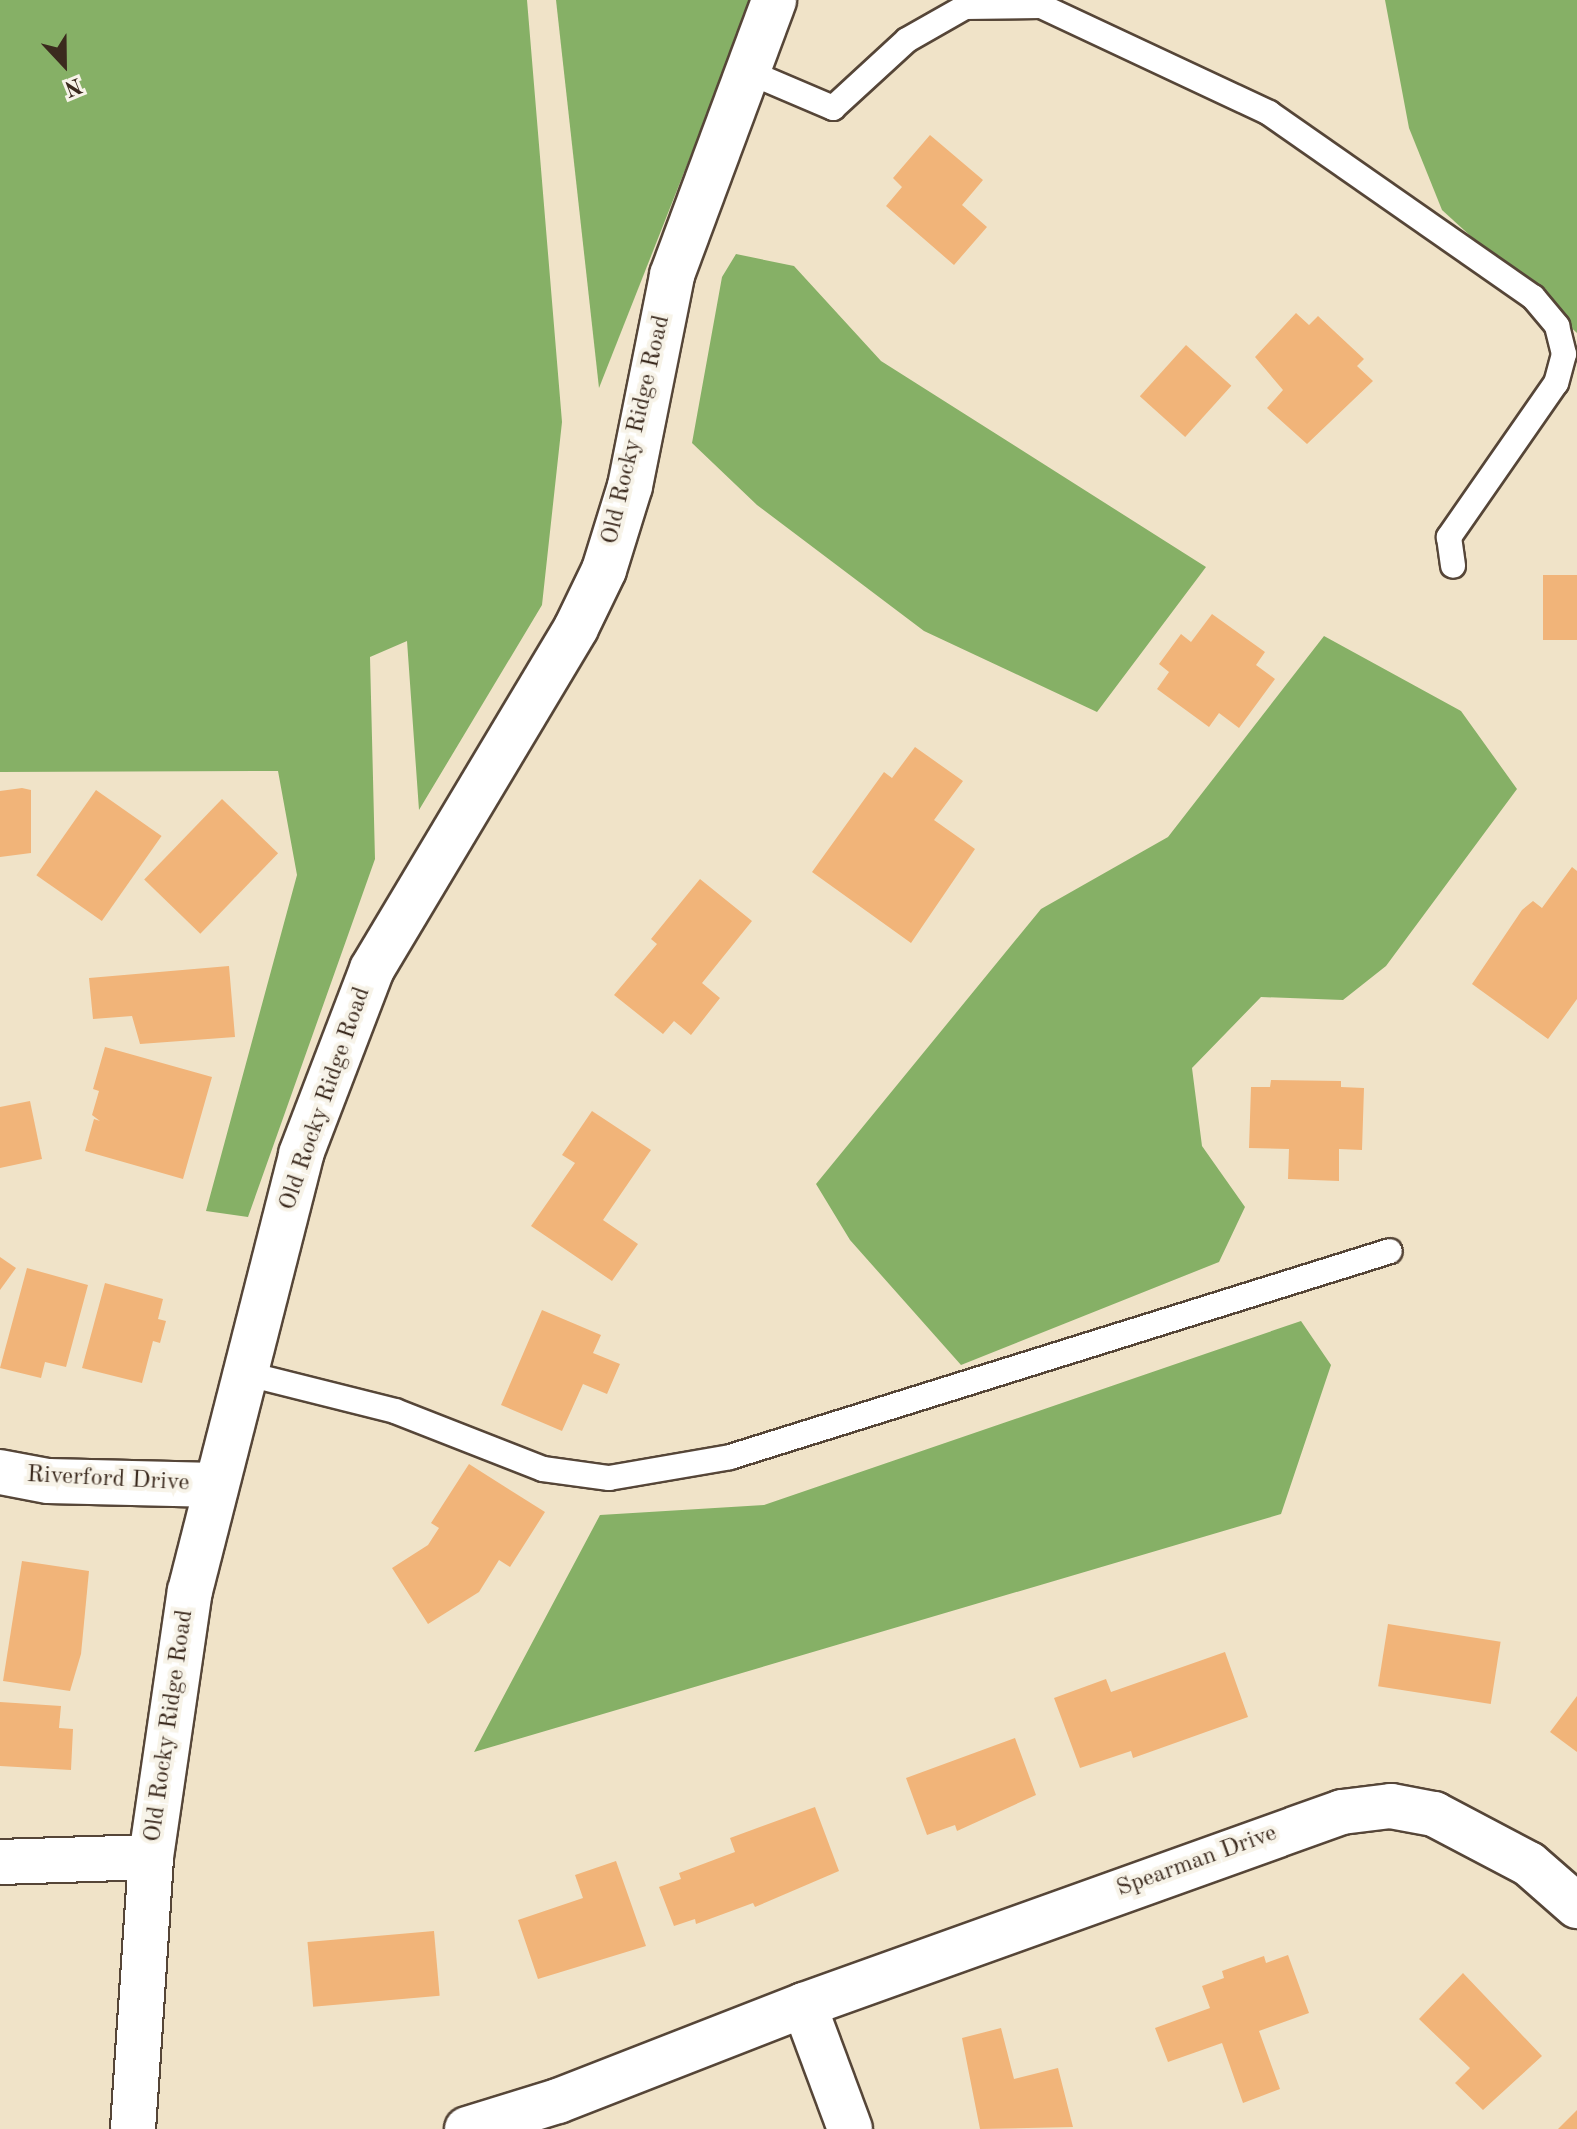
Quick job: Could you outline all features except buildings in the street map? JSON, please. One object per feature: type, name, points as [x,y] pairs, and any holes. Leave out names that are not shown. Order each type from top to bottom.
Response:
[{"type":"street","name":"Old Rocky Ridge Road","points":[[133,2129],[151,1857],[190,1591],[301,1154],[372,969],[576,628],[604,570],[630,486],[672,275],[744,70],[774,0]]},
{"type":"street","name":"Riverford Drive","points":[[0,1472],[48,1481],[216,1485]]},
{"type":"street","name":"Spearman Drive","points":[[467,2129],[558,2101],[804,2005],[1342,1812],[1391,1806],[1434,1814],[1529,1864],[1577,1906]]},
{"type":"street","points":[[0,1862],[151,1857]]},
{"type":"street","points":[[804,2005],[850,2129]]},
{"type":"lane","points":[[744,70],[833,108],[907,40],[965,7],[1041,6],[1269,113],[1533,297],[1557,326],[1561,340],[1564,354],[1556,383],[1449,537],[1453,566]]},
{"type":"lane","points":[[244,1373],[395,1411],[543,1469],[609,1478],[730,1457],[1390,1251]]},
{"type":"green space","points":[[0,0],[527,0],[562,422],[542,605],[419,810],[407,641],[370,657],[375,859],[248,1217],[206,1211],[297,875],[278,771],[0,772]]},
{"type":"green space","points":[[556,0],[752,0],[599,388]]},
{"type":"green space","points":[[1385,0],[1577,0],[1577,333],[1442,210],[1409,128]]},
{"type":"green space","points":[[736,254],[794,266],[881,361],[1206,567],[1097,712],[924,631],[757,505],[692,443],[722,277]]},
{"type":"green space","points":[[1324,636],[1461,711],[1517,789],[1386,966],[1343,1000],[1261,997],[1192,1068],[1202,1146],[1245,1207],[1219,1262],[961,1365],[850,1240],[816,1184],[1041,909],[1168,837]]},
{"type":"green space","points":[[1301,1321],[1331,1365],[1281,1514],[474,1752],[600,1515],[764,1505]]}]
